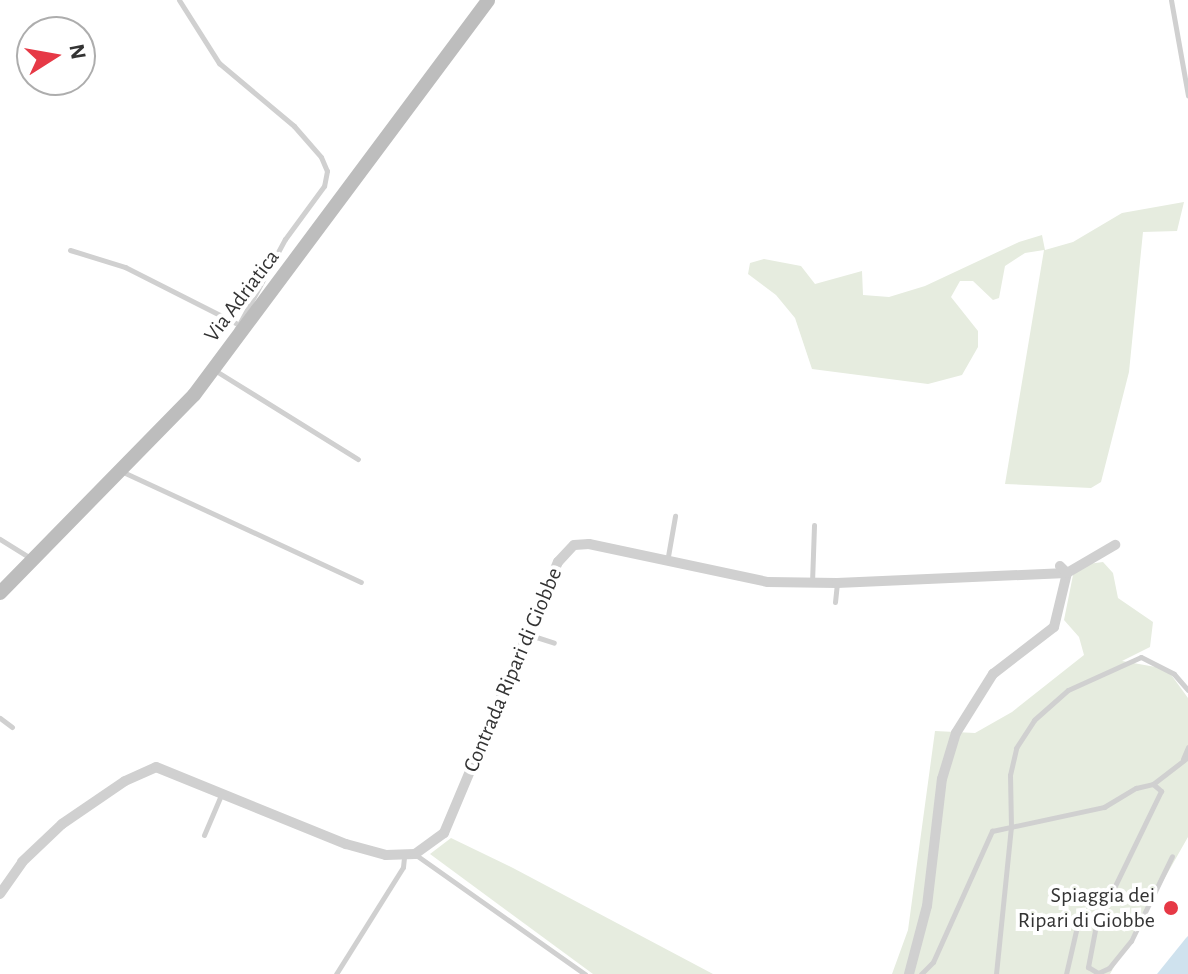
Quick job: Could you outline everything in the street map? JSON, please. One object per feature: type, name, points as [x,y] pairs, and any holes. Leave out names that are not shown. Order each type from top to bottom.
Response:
[{"type":"main road","name":"Via Adriatica","points":[[0,593],[123,472],[214,370],[488,0]]},
{"type":"street","name":"Contrada Ripari di Giobbe","points":[[410,855],[444,833],[530,635],[558,562],[574,545],[589,544],[666,563],[768,582],[837,583],[1064,570],[1115,545]]},
{"type":"street","points":[[909,974],[927,906],[942,779],[956,733],[993,674],[1054,627],[1064,570]]},
{"type":"street","points":[[0,894],[22,862],[62,824],[125,781],[156,767],[346,844],[410,855]]},
{"type":"lane","points":[[179,0],[219,63],[294,126],[321,157],[327,171],[324,186],[236,323],[236,342]]},
{"type":"lane","points":[[1171,0],[1188,95]]},
{"type":"lane","points":[[70,250],[125,267],[236,323]]},
{"type":"lane","points":[[214,370],[358,459]]},
{"type":"lane","points":[[123,472],[361,582]]},
{"type":"lane","points":[[666,563],[675,516]]},
{"type":"lane","points":[[812,583],[814,525]]},
{"type":"lane","points":[[0,539],[33,560]]},
{"type":"lane","points":[[835,602],[837,583]]},
{"type":"lane","points":[[530,635],[554,643]]},
{"type":"lane","points":[[996,974],[1016,748],[1034,720],[1068,690],[1141,657],[1174,674],[1188,690]]},
{"type":"lane","points":[[0,718],[12,727]]},
{"type":"lane","points":[[921,974],[933,962],[992,831],[1104,807],[1153,784],[1185,759],[1188,747]]},
{"type":"lane","points":[[1153,784],[1161,791],[1154,811],[1100,914],[1088,967],[1098,973],[1109,968],[1131,941],[1172,856]]},
{"type":"lane","points":[[204,835],[223,792]]},
{"type":"lane","points":[[336,974],[410,855],[585,974]]},
{"type":"lane","points":[[1066,974],[1078,922],[1100,914]]},
{"type":"shaded area","points":[[1184,202],[1177,231],[1143,232],[1129,372],[1101,482],[1091,488],[1005,484],[1044,250],[1025,253],[1005,266],[999,298],[993,300],[973,281],[960,281],[951,297],[978,331],[978,347],[962,375],[928,384],[812,369],[795,318],[776,295],[748,274],[750,263],[764,259],[801,266],[815,284],[862,271],[863,295],[889,297],[925,286],[1019,242],[1042,235],[1045,250],[1073,242],[1122,213]]},
{"type":"shaded area","points":[[1103,562],[1113,573],[1118,598],[1153,622],[1150,647],[1122,661],[1167,669],[1188,698],[1188,837],[1110,974],[892,974],[908,930],[935,731],[975,733],[1012,712],[1084,655],[1079,637],[1064,620],[1073,575],[1088,564]]},
{"type":"shaded area","points":[[451,838],[713,974],[593,974],[430,854]]},
{"type":"water","points":[[1188,936],[1188,974],[1157,974],[1186,938]]},
{"type":"place","name":"Spiaggia dei Ripari di Giobbe","points":[[1171,908]]}]
